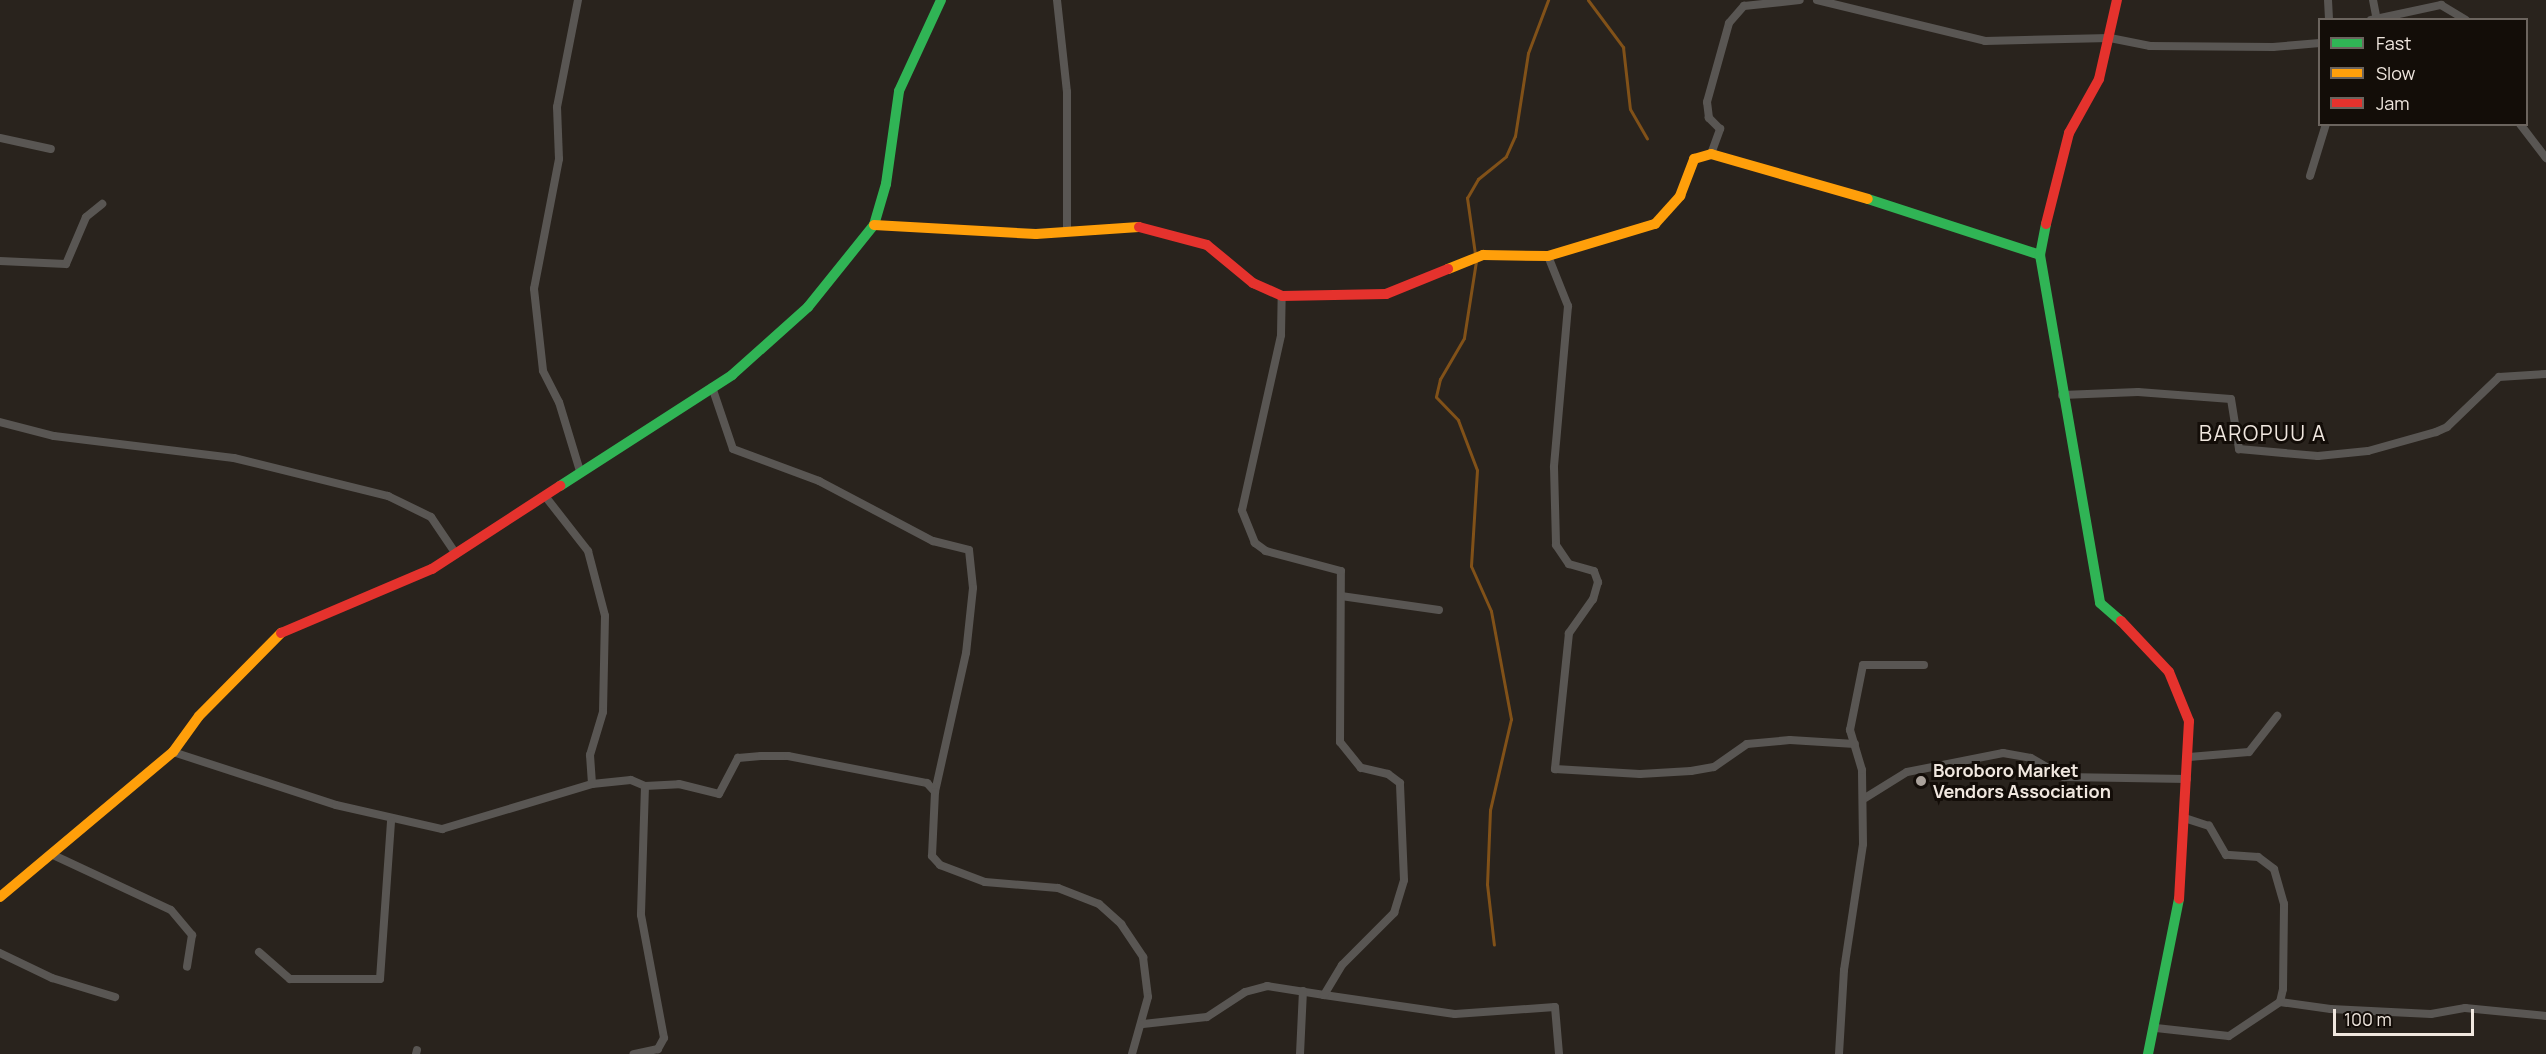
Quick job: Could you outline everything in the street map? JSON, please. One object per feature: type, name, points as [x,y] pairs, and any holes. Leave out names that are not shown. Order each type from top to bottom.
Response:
[{"type":"street","points":[[578,0],[557,107],[559,159],[534,289],[543,371],[559,402],[580,471]]},
{"type":"street","points":[[0,897],[173,752],[199,716],[276,635],[432,569],[749,362],[808,307],[874,225],[886,184],[899,91],[941,0]]},
{"type":"street","points":[[1057,0],[1067,92],[1068,232]]},
{"type":"street","points":[[1711,154],[1720,129],[1709,118],[1707,102],[1729,23],[1744,6],[1800,0]]},
{"type":"street","points":[[1817,0],[1985,40],[2110,38],[2150,46],[2318,43]]},
{"type":"street","points":[[2117,0],[2099,79],[2062,153],[2040,255],[2062,395],[2100,603],[2149,645],[2169,672],[2186,705],[2189,757],[2187,819],[2175,934],[2156,1028],[2148,1054]]},
{"type":"street","points":[[2328,0],[2329,18]]},
{"type":"street","points":[[2373,0],[2374,17],[2441,5],[2463,18]]},
{"type":"street","points":[[2310,176],[2325,126]]},
{"type":"street","points":[[2522,126],[2546,158]]},
{"type":"street","points":[[0,138],[51,149]]},
{"type":"street","points":[[874,225],[1068,232],[1127,225],[1188,235],[1218,252],[1253,283],[1282,296],[1386,294],[1484,255],[1548,256],[1655,224],[1680,196],[1694,159],[1711,154],[1782,177],[1818,182],[2040,255]]},
{"type":"street","points":[[0,261],[66,264],[86,217],[102,204]]},
{"type":"street","points":[[1548,256],[1568,306],[1554,467],[1556,545],[1569,564],[1594,571],[1598,582],[1593,599],[1569,633],[1554,769],[1629,774],[1691,771],[1713,767],[1747,744],[1790,740],[1855,744]]},
{"type":"street","points":[[1282,296],[1281,335],[1242,510],[1255,543],[1266,551],[1341,571],[1340,742],[1360,768],[1388,774],[1400,783],[1405,861],[1394,913],[1341,965],[1324,995]]},
{"type":"street","points":[[2062,395],[2138,392],[2231,399],[2240,449],[2318,456],[2368,452],[2436,432],[2499,377],[2546,374]]},
{"type":"street","points":[[712,387],[733,449],[819,481],[933,541],[969,550],[973,588],[966,653],[935,792],[931,841],[940,865],[994,884],[1058,888],[1099,904],[1121,924],[1143,957],[1148,997],[1143,1024],[1132,1054]]},
{"type":"street","points":[[0,422],[54,436],[234,458],[388,496],[431,517],[456,554]]},
{"type":"street","points":[[545,496],[588,550],[605,616],[603,712],[590,755],[592,784]]},
{"type":"street","points":[[1341,596],[1439,610]]},
{"type":"street","points":[[1839,1054],[1865,798],[1850,723],[1864,663],[1924,665]]},
{"type":"street","points":[[2189,757],[2249,752],[2277,716]]},
{"type":"street","points":[[173,752],[390,820],[451,829],[592,784],[631,780],[645,786],[679,784],[719,794],[738,758],[788,756],[903,777],[927,783],[935,792]]},
{"type":"street","points":[[1865,798],[1906,772],[2003,753],[2031,758],[2064,777],[2187,779]]},
{"type":"street","points":[[634,1054],[658,1049],[664,1038],[641,915],[645,786]]},
{"type":"street","points":[[2187,819],[2209,826],[2226,855],[2258,857],[2274,869],[2285,911],[2280,1002]]},
{"type":"street","points":[[259,952],[290,979],[380,979],[390,820]]},
{"type":"street","points":[[51,854],[171,910],[192,935],[187,967]]},
{"type":"street","points":[[0,953],[52,978],[115,997]]},
{"type":"street","points":[[1143,1024],[1207,1017],[1254,988],[1304,991],[1455,1014],[1555,1007],[1559,1054]]},
{"type":"street","points":[[1300,1054],[1304,991]]},
{"type":"street","points":[[2156,1028],[2229,1036],[2280,1002],[2331,1009],[2431,1014],[2465,1008],[2546,1016]]},
{"type":"waterway","points":[[1475,254],[1467,198],[1478,179],[1506,156],[1515,136],[1528,53],[1548,0]]},
{"type":"waterway","points":[[1588,0],[1623,47],[1630,109],[1647,139]]},
{"type":"waterway","points":[[1476,261],[1464,338],[1440,379],[1436,397],[1458,420],[1477,470],[1471,566],[1491,611],[1511,719],[1490,810],[1487,884],[1494,945]]},
{"type":"traffic: fast","points":[[560,486],[732,375],[808,307],[874,225],[886,184],[899,91],[941,0]]},
{"type":"traffic: fast","points":[[1868,199],[2040,255]]},
{"type":"traffic: fast","points":[[2046,224],[2040,255],[2100,603],[2121,621]]},
{"type":"traffic: fast","points":[[2148,1054],[2179,899]]},
{"type":"traffic: slow","points":[[1448,269],[1483,255],[1548,256],[1655,224],[1680,196],[1694,159],[1711,154],[1868,199]]},
{"type":"traffic: slow","points":[[874,225],[1036,234],[1139,227]]},
{"type":"traffic: slow","points":[[0,897],[173,752],[199,716],[281,633]]},
{"type":"traffic: jam","points":[[2046,224],[2069,133],[2099,79],[2117,0]]},
{"type":"traffic: jam","points":[[1139,227],[1207,245],[1253,283],[1282,296],[1386,294],[1448,269]]},
{"type":"traffic: jam","points":[[281,633],[432,569],[560,486]]},
{"type":"traffic: jam","points":[[2121,621],[2169,672],[2189,721],[2179,899]]},
{"type":"place","name":"Boroboro Market Vendors Association","points":[[1921,781]]},
{"type":"district","name":"BAROPUU A","points":[[2263,433]]}]
